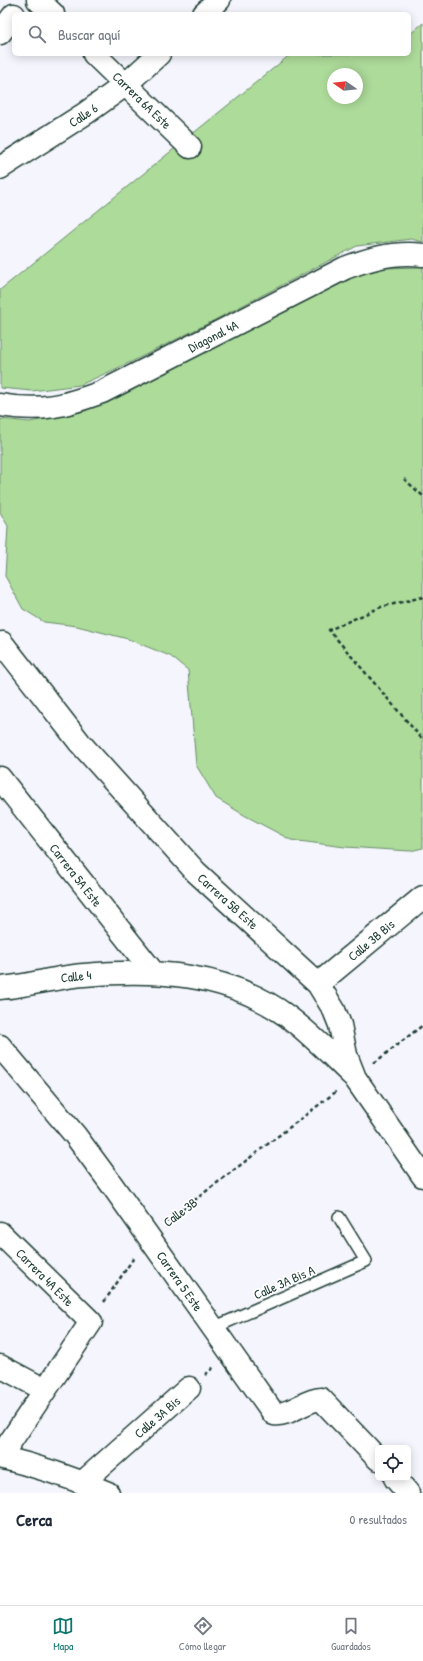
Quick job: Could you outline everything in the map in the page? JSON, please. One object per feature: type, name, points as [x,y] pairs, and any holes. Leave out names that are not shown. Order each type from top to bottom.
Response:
[{"type":"street","points":[[16,12],[25,0]]},
{"type":"street","points":[[38,0],[51,12]]},
{"type":"street","points":[[206,12],[219,0]]},
{"type":"street","points":[[0,33],[12,17]]},
{"type":"street","name":"Carrera 6A Este","points":[[96,56],[190,147]]},
{"type":"street","name":"Calle 6","points":[[0,168],[86,113],[125,84],[157,56]]},
{"type":"street","name":"Diagonal 4A","points":[[0,405],[17,408],[47,408],[72,404],[102,392],[345,268],[365,260],[387,255],[414,253],[423,255]]},
{"type":"street","name":"Carrera 5B Este","points":[[2,643],[80,743],[196,872],[318,984],[334,1010],[340,1025],[346,1055],[355,1078],[423,1176]]},
{"type":"street","name":"Carrera 5A Este","points":[[0,778],[153,972]]},
{"type":"street","name":"Calle 3B Bis","points":[[318,984],[423,897]]},
{"type":"street","name":"Calle 4","points":[[0,988],[82,975],[153,972],[176,974],[222,983],[244,991],[265,1002],[304,1029],[355,1078]]},
{"type":"street","name":"Carrera 5 Este","points":[[0,1046],[75,1135],[274,1414],[281,1415],[312,1399],[321,1399],[375,1456]]},
{"type":"street","name":"Carrera 4A Este","points":[[0,1233],[91,1322]]},
{"type":"street","points":[[91,1322],[0,1457],[39,1467],[83,1482],[108,1493]]},
{"type":"street","points":[[0,1366],[45,1390]]},
{"type":"street","name":"Calle 3A Bis","points":[[83,1482],[189,1388]]},
{"type":"street","points":[[398,1481],[408,1493]]},
{"type":"lane","name":"Calle 3A Bis A","points":[[214,1328],[366,1261],[339,1217]]},
{"type":"path","points":[[404,479],[423,496]]},
{"type":"path","points":[[423,597],[382,607],[329,630],[423,740]]},
{"type":"path","name":"Calle 3B","points":[[91,1322],[148,1236],[423,1025]]},
{"type":"path","name":"Calle 3A Bis","points":[[189,1388],[231,1353]]},
{"type":"green space","points":[[423,23],[423,242],[411,239],[357,246],[207,324],[133,361],[80,385],[32,391],[0,388],[0,290],[289,56],[411,56],[411,33]]},
{"type":"green space","points":[[423,267],[423,848],[410,851],[345,847],[291,840],[216,798],[196,765],[188,670],[170,656],[128,639],[77,626],[44,622],[23,609],[5,576],[8,526],[0,512],[0,419],[30,422],[85,411],[349,278],[383,268]]}]
